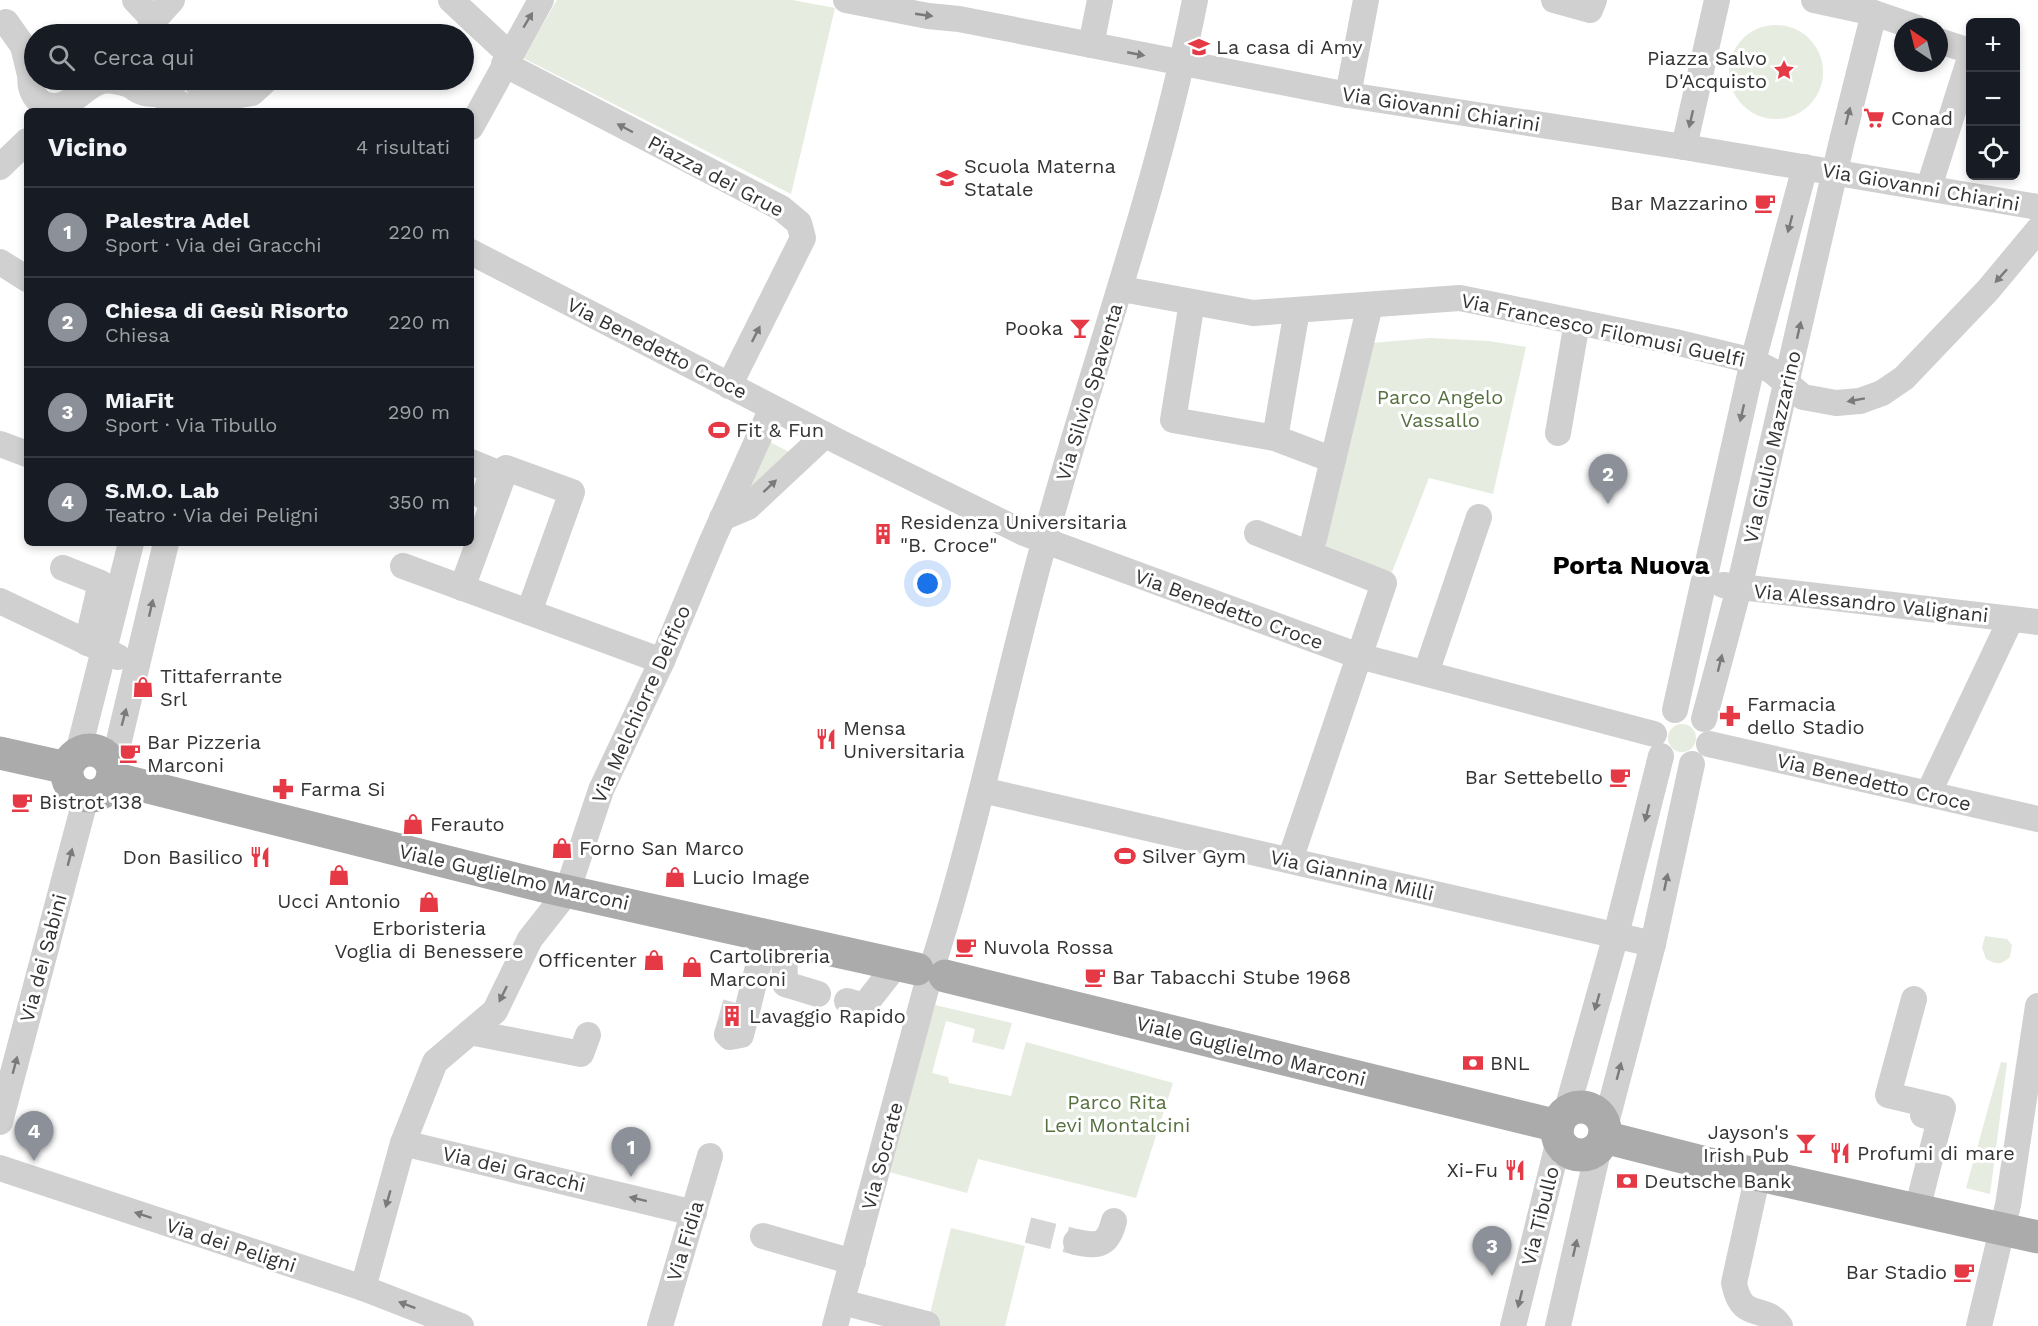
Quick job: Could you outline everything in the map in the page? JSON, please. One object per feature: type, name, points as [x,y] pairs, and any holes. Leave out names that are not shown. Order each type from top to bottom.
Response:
[{"type":"main road","points":[[0,753],[73,761],[72,787],[104,781]]},
{"type":"main road","name":"Viale Guglielmo Marconi","points":[[104,781],[567,892],[924,970],[1561,1126],[1577,1107],[1590,1108],[1600,1116],[1603,1137]]},
{"type":"main road","points":[[1603,1137],[2038,1237]]},
{"type":"street","points":[[135,0],[148,24]]},
{"type":"street","points":[[152,24],[172,0]]},
{"type":"street","name":"Piazza dei Grue","points":[[451,0],[474,24]]},
{"type":"street","points":[[474,121],[540,0]]},
{"type":"street","name":"Via Giovanni Chiarini","points":[[846,0],[961,9],[1091,45],[1348,95],[1684,147],[2038,207]]},
{"type":"street","points":[[1091,45],[1100,0]]},
{"type":"street","name":"Via Silvio Spaventa","points":[[924,970],[982,790],[1044,541],[1122,289],[1183,63],[1195,0]]},
{"type":"street","points":[[1348,95],[1366,0]]},
{"type":"street","points":[[1554,0],[1590,10],[1594,0]]},
{"type":"street","points":[[1684,147],[1717,0]]},
{"type":"street","points":[[1814,0],[1874,13],[1894,20]]},
{"type":"street","points":[[1834,173],[1874,13]]},
{"type":"street","points":[[3,20],[24,36]]},
{"type":"street","points":[[3,20],[24,49]]},
{"type":"street","name":"Piazza dei Grue","points":[[474,24],[507,59],[781,208],[799,223],[803,238],[729,386]]},
{"type":"street","points":[[1948,44],[1966,49]]},
{"type":"street","points":[[1929,187],[1966,72]]},
{"type":"street","points":[[32,90],[42,107],[67,103],[87,90]]},
{"type":"street","points":[[173,90],[209,108]]},
{"type":"street","points":[[200,90],[210,108]]},
{"type":"street","points":[[212,108],[223,98],[252,93],[255,90]]},
{"type":"street","points":[[0,167],[24,144]]},
{"type":"street","name":"Via Giulio Mazzarino","points":[[1675,710],[1753,361],[1805,167]]},
{"type":"street","name":"Via Giulio Mazzarino","points":[[1704,719],[1739,588],[1834,173]]},
{"type":"street","name":"Via Francesco Filomusi Guelfi","points":[[1122,289],[1253,313],[1460,298],[1753,361],[1772,371],[1803,396],[1836,404],[1860,401],[1882,393],[1904,378],[1933,350],[2023,251],[2038,230]]},
{"type":"street","name":"Via Benedetto Croce","points":[[474,254],[772,408],[1014,529],[1359,656],[1426,673],[1658,745]]},
{"type":"street","points":[[0,262],[24,277]]},
{"type":"street","points":[[1192,302],[1173,420],[1275,438],[1333,460]]},
{"type":"street","points":[[1314,539],[1370,305]]},
{"type":"street","points":[[1275,438],[1297,310]]},
{"type":"street","points":[[1558,433],[1577,322]]},
{"type":"street","name":"Via Melchiorre Delfico","points":[[363,1288],[404,1143],[435,1062],[495,1011],[530,939],[567,892],[601,790],[662,661],[772,408]]},
{"type":"street","points":[[717,530],[748,507],[825,435]]},
{"type":"street","points":[[0,444],[24,453]]},
{"type":"street","points":[[474,463],[493,471],[474,523]]},
{"type":"street","points":[[474,545],[506,468],[572,492],[529,612]]},
{"type":"street","points":[[1426,673],[1479,517]]},
{"type":"street","points":[[1257,533],[1384,583],[1290,860]]},
{"type":"street","points":[[95,647],[130,546]]},
{"type":"street","name":"Via dei Sabini","points":[[0,1122],[86,797],[104,781],[138,665],[165,546]]},
{"type":"street","points":[[457,586],[466,546]]},
{"type":"street","points":[[457,586],[474,546]]},
{"type":"street","points":[[403,566],[662,661]]},
{"type":"street","points":[[63,568],[101,583],[95,647],[73,761]]},
{"type":"street","name":"Via Alessandro Valignani","points":[[1704,582],[2038,622]]},
{"type":"street","points":[[10,606],[138,665]]},
{"type":"street","points":[[1928,794],[2011,619]]},
{"type":"street","points":[[1561,1126],[1616,935],[1658,745],[1661,719],[1675,710],[1691,711],[1704,719],[1710,733],[1709,744],[1704,755],[1692,764],[1676,765],[1658,745]]},
{"type":"street","name":"Via Benedetto Croce","points":[[1709,744],[2038,819]]},
{"type":"street","points":[[1603,1137],[1653,944],[1692,764]]},
{"type":"street","name":"Via Giannina Milli","points":[[982,790],[1616,935]]},
{"type":"street","points":[[768,935],[785,984],[818,994]]},
{"type":"street","points":[[738,995],[768,935]]},
{"type":"street","points":[[729,1028],[727,1034],[730,1037],[736,1038],[741,1035],[768,935]]},
{"type":"street","points":[[1616,935],[1653,944]]},
{"type":"street","points":[[847,1001],[864,1006],[924,970]]},
{"type":"street","name":"Via Socrate","points":[[839,1314],[924,970]]},
{"type":"street","points":[[1914,999],[1888,1095],[1942,1108],[1917,1210]]},
{"type":"street","points":[[1979,1326],[2003,1229],[2038,1006]]},
{"type":"street","points":[[470,1032],[581,1054],[588,1035]]},
{"type":"street","points":[[1880,1104],[1940,1119]]},
{"type":"street","name":"Via Tibullo","points":[[1513,1326],[1561,1126]]},
{"type":"street","name":"Via Tibullo","points":[[1558,1326],[1603,1137]]},
{"type":"street","name":"Via dei Gracchi","points":[[404,1143],[694,1212]]},
{"type":"street","name":"Via Fidia","points":[[660,1326],[710,1156]]},
{"type":"street","name":"Via dei Peligni","points":[[0,1168],[363,1288],[461,1326]]},
{"type":"street","points":[[1758,1174],[1734,1283],[1737,1297],[1743,1307],[1775,1319],[1780,1326]]},
{"type":"street","points":[[1076,1242],[1094,1246],[1104,1243],[1111,1235],[1114,1221]]},
{"type":"street","points":[[763,1236],[853,1262]]},
{"type":"street","points":[[839,1314],[927,1324]]},
{"type":"green space","points":[[557,0],[792,0],[835,8],[791,194],[523,58]]},
{"type":"green space","points":[[1776,25],[1794,29],[1809,39],[1819,54],[1823,72],[1819,90],[1809,105],[1794,115],[1776,119],[1758,115],[1743,105],[1733,90],[1729,72],[1733,54],[1743,39],[1758,29]]},
{"type":"green space","name":"Parco Angelo Vassallo","points":[[1430,338],[1489,341],[1526,347],[1493,494],[1429,478],[1392,572],[1323,548],[1371,343]]},
{"type":"green space","points":[[768,441],[791,453],[743,497]]},
{"type":"green space","points":[[1682,724],[1692,728],[1696,738],[1692,748],[1682,752],[1672,748],[1668,738],[1672,728]]},
{"type":"green space","points":[[1985,936],[2007,939],[2012,945],[2010,957],[1999,963],[1986,959],[1982,948]]},
{"type":"green space","name":"Parco Rita Levi Montalcini","points":[[935,1005],[1012,1023],[1004,1050],[972,1042],[975,1029],[946,1021],[932,1073],[948,1077],[949,1083],[1011,1096],[1026,1042],[1173,1083],[1136,1198],[978,1159],[967,1193],[889,1172]]},
{"type":"green space","points":[[2001,1062],[2007,1063],[1990,1194],[1966,1188]]},
{"type":"green space","points":[[951,1228],[1025,1246],[1005,1326],[927,1326]]},
{"type":"tunnel","points":[[729,1028],[738,995]]},
{"type":"tunnel","points":[[1028,1230],[1076,1242]]},
{"type":"place","name":"La casa di Amy","points":[[1199,47]]},
{"type":"place","name":"Piazza Salvo D'Acquisto","points":[[1784,70]]},
{"type":"place","name":"Conad","points":[[1874,118]]},
{"type":"place","name":"Scuola Materna Statale","points":[[947,178]]},
{"type":"place","name":"Bar Mazzarino","points":[[1765,203]]},
{"type":"place","name":"Pooka","points":[[1080,328]]},
{"type":"place","name":"Fit & Fun","points":[[719,430]]},
{"type":"place","name":"Chiesa di Gesù Risorto","points":[[1608,504]]},
{"type":"place","name":"Residenza Universitaria \"B. Croce\"","points":[[883,534]]},
{"type":"place","name":"Tittaferrante Srl","points":[[143,687]]},
{"type":"place","name":"Farmacia dello Stadio","points":[[1730,716]]},
{"type":"place","name":"Mensa Universitaria","points":[[826,739]]},
{"type":"place","name":"Bar Pizzeria Marconi","points":[[130,753]]},
{"type":"place","name":"Bar Settebello","points":[[1620,777]]},
{"type":"place","name":"Farma Si","points":[[283,789]]},
{"type":"place","name":"Bistrot 138","points":[[22,802]]},
{"type":"place","name":"Ferauto","points":[[413,824]]},
{"type":"place","name":"Forno San Marco","points":[[562,848]]},
{"type":"place","name":"Silver Gym","points":[[1125,856]]},
{"type":"place","name":"Don Basilico","points":[[260,857]]},
{"type":"place","name":"Ucci Antonio","points":[[339,875]]},
{"type":"place","name":"Lucio Image","points":[[675,877]]},
{"type":"place","name":"Erboristeria Voglia di Benessere","points":[[429,902]]},
{"type":"place","name":"Nuvola Rossa","points":[[966,947]]},
{"type":"place","name":"Officenter","points":[[654,960]]},
{"type":"place","name":"Cartolibreria Marconi","points":[[692,967]]},
{"type":"place","name":"Bar Tabacchi Stube 1968","points":[[1095,977]]},
{"type":"place","name":"Lavaggio Rapido","points":[[732,1016]]},
{"type":"place","name":"BNL","points":[[1473,1063]]},
{"type":"place","name":"Jayson's Irish Pub","points":[[1806,1143]]},
{"type":"place","name":"Profumi di mare","points":[[1840,1153]]},
{"type":"place","name":"S.M.O. Lab","points":[[34,1161]]},
{"type":"place","name":"Xi-Fu","points":[[1515,1170]]},
{"type":"place","name":"Palestra Adel","points":[[631,1177]]},
{"type":"place","name":"Deutsche Bank","points":[[1627,1181]]},
{"type":"place","name":"Bar Stadio","points":[[1964,1272]]},
{"type":"place","name":"MiaFit","points":[[1492,1276]]},
{"type":"district","name":"Porta Nuova","points":[[1631,565]]}]
